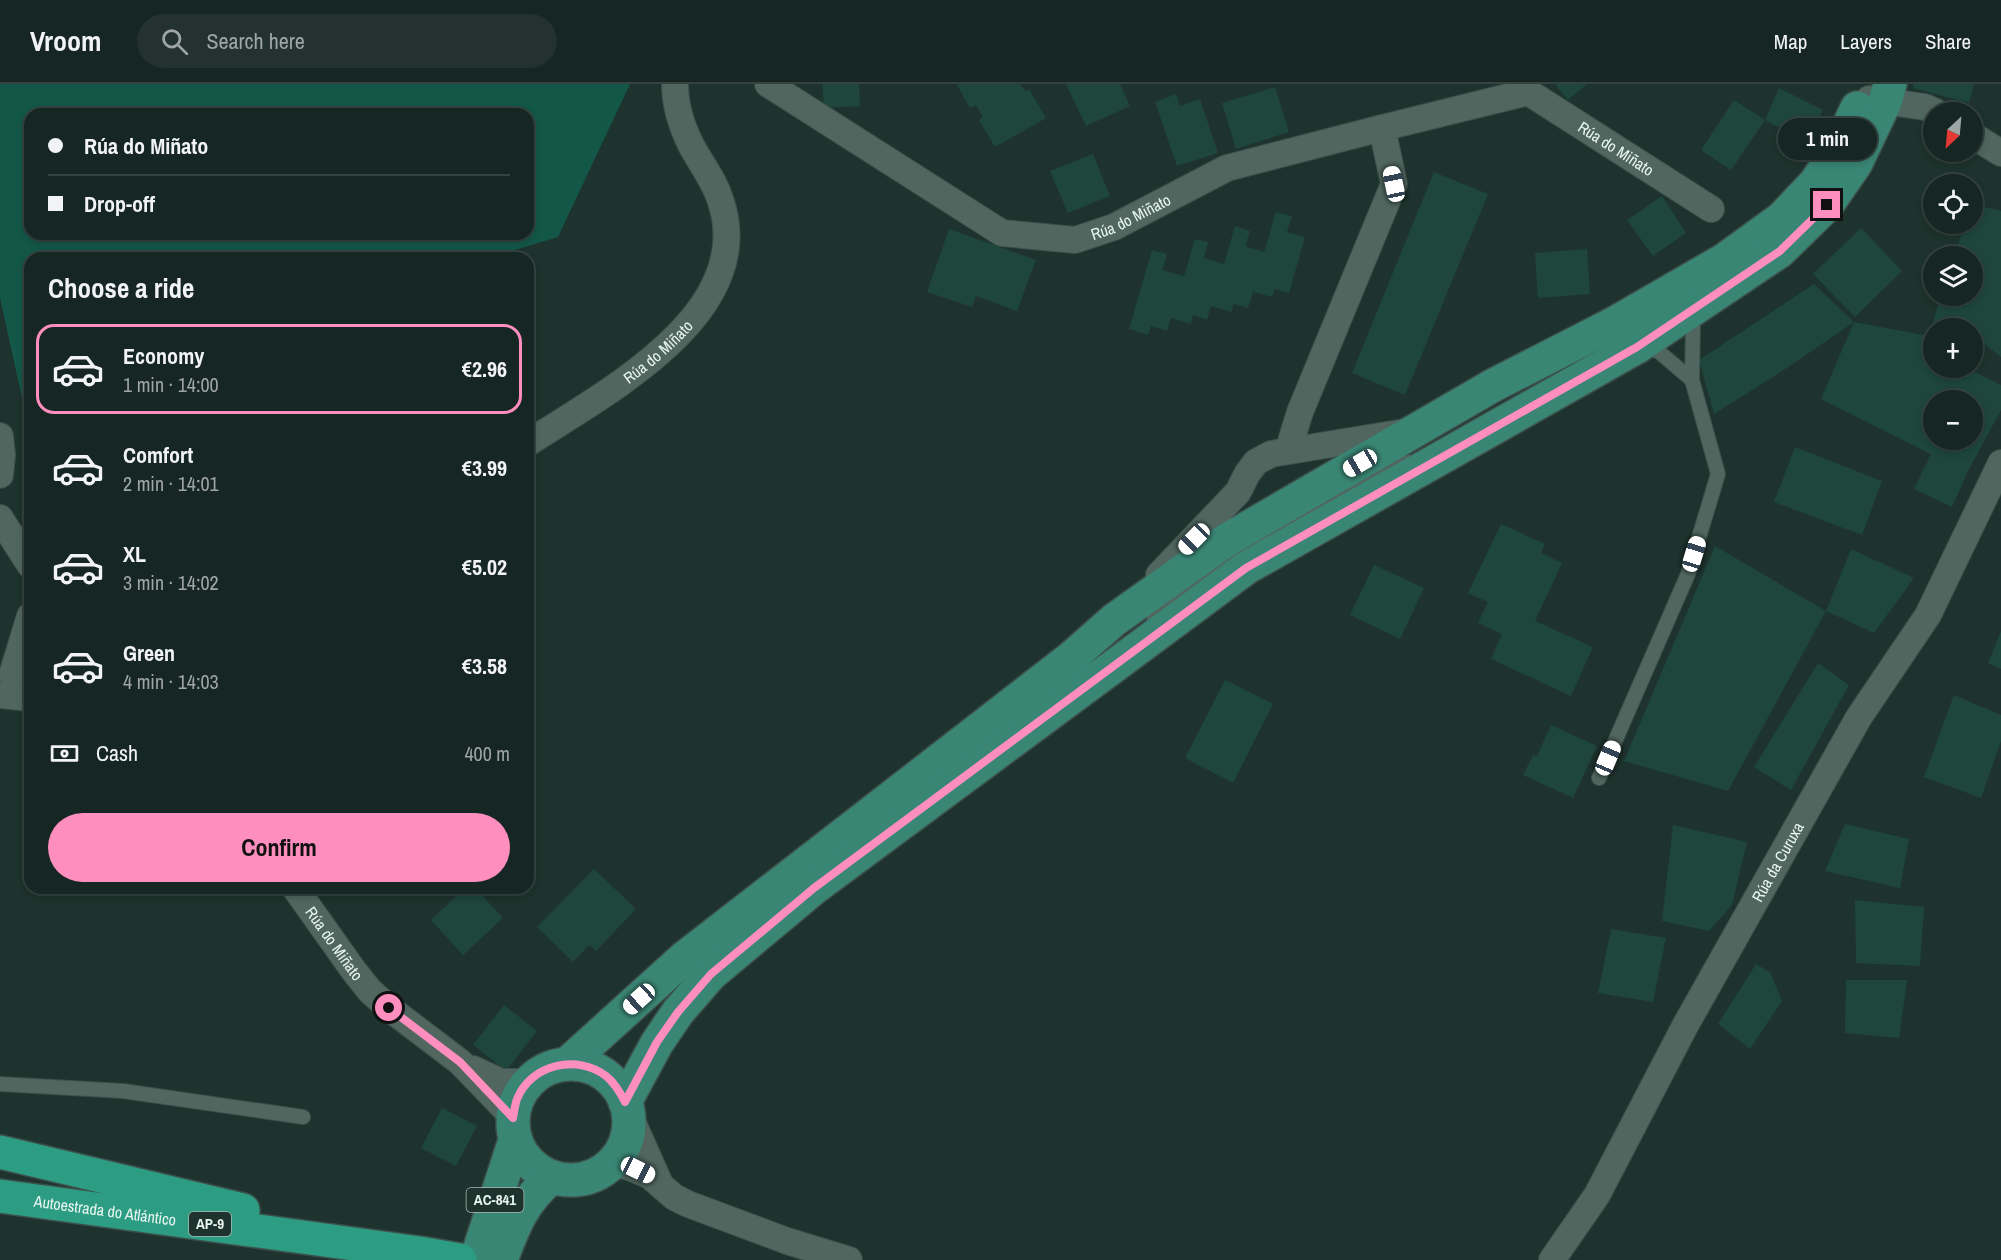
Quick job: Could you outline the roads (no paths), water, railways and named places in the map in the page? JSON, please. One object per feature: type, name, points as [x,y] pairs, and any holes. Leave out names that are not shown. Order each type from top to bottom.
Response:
[{"type":"highway","points":[[0,1152],[441,1256]]},
{"type":"highway","name":"Autoestrada do Atlántico","points":[[0,1196],[441,1256]]},
{"type":"main road","points":[[627,1107],[657,1042],[678,1012],[711,974],[814,888],[1246,568],[1637,347],[1780,251],[1827,205],[1856,163],[1876,92]]},
{"type":"main road","points":[[567,1064],[684,958],[1071,658],[1114,620],[1225,541],[1261,531],[1327,492],[1414,432],[1492,386],[1613,324],[1724,260],[1782,218],[1816,182],[1876,92]]},
{"type":"main road","points":[[528,1082],[541,1072],[556,1065],[582,1065],[608,1078],[618,1089],[627,1107],[628,1130],[622,1148],[611,1163],[599,1172],[584,1178],[568,1180],[552,1177]]},
{"type":"main road","name":"AC-841","points":[[476,1260],[514,1129],[517,1099],[528,1082]]},
{"type":"main road","name":"AC-841","points":[[501,1260],[519,1215],[537,1190],[552,1177],[536,1169],[524,1155],[514,1129]]},
{"type":"street","name":"Rúa do Miñato","points":[[534,439],[620,384],[654,359],[699,313],[716,280],[726,246],[726,224],[722,202],[711,177],[691,145],[681,120],[675,84]]},
{"type":"street","name":"Rúa do Miñato","points":[[768,84],[1002,233],[1075,240],[1114,226],[1227,168],[1528,92],[1711,209]]},
{"type":"street","points":[[1876,92],[1923,106]]},
{"type":"street","points":[[1288,451],[1299,412],[1394,184],[1382,128]]},
{"type":"street","points":[[1983,142],[2001,153]]},
{"type":"street","points":[[1114,620],[1238,492],[1256,462],[1271,454],[1388,434],[1414,432]]},
{"type":"street","points":[[0,436],[2,455],[0,475]]},
{"type":"street","points":[[1288,451],[1317,472],[1327,492],[1374,477],[1431,463]]},
{"type":"street","name":"Rúa da Curuxa","points":[[1552,1260],[1596,1195],[1685,1026],[1859,717],[1928,615],[2001,463]]},
{"type":"street","points":[[1114,666],[1188,589],[1261,531],[1247,514],[1238,492]]},
{"type":"street","points":[[0,518],[24,556]]},
{"type":"street","points":[[24,636],[11,680],[24,692]]},
{"type":"street","name":"Rúa do Miñato","points":[[300,894],[354,971],[370,991],[389,1008],[460,1062],[501,1082],[528,1082]]},
{"type":"street","name":"Rúa do Miñato","points":[[460,1062],[514,1129]]},
{"type":"street","points":[[627,1107],[660,1184]]},
{"type":"street","points":[[611,1163],[638,1170],[660,1184],[674,1197],[688,1204],[787,1241],[849,1260]]},
{"type":"lane","points":[[1599,778],[1688,574],[1718,474],[1692,380],[1693,323],[1701,305]]},
{"type":"lane","points":[[1637,347],[1658,351],[1692,380]]},
{"type":"lane","points":[[0,1084],[123,1091],[303,1117]]}]
